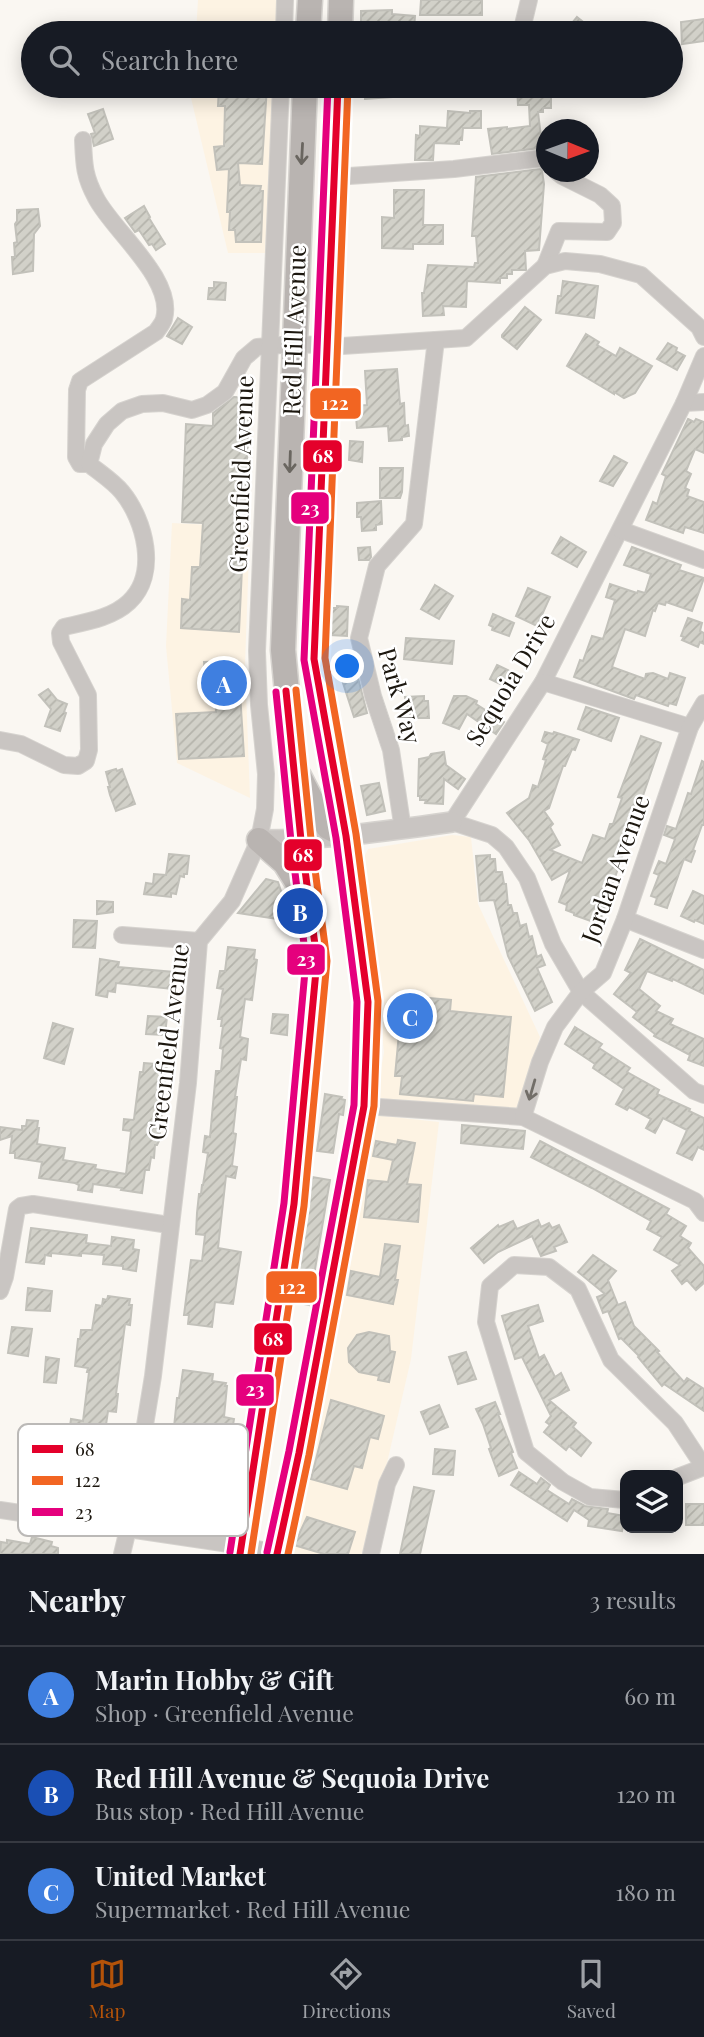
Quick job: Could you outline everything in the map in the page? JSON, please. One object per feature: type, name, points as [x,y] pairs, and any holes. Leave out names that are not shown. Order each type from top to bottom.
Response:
[{"type":"main road","points":[[309,21],[310,0]]},
{"type":"main road","points":[[340,21],[341,0]]},
{"type":"main road","name":"Red Hill Avenue","points":[[248,1506],[297,1177],[317,960],[301,840],[283,650],[282,345],[304,98]]},
{"type":"main road","name":"Red Hill Avenue","points":[[277,1554],[299,1453],[364,1106],[368,1002],[346,836],[314,659],[337,98]]},
{"type":"main road","points":[[293,766],[328,828],[346,836]]},
{"type":"main road","points":[[259,840],[285,863],[309,900]]},
{"type":"street","points":[[284,21],[285,0]]},
{"type":"street","points":[[524,21],[529,0]]},
{"type":"street","name":"Greenfield Avenue","points":[[145,1424],[188,1083],[198,941],[232,901],[259,840],[265,809],[266,774],[257,652],[282,345],[281,98]]},
{"type":"street","points":[[0,740],[21,744],[64,765],[78,766],[86,761],[89,750],[88,695],[61,642],[60,633],[64,627],[110,614],[129,603],[143,585],[146,570],[146,551],[130,503],[120,490],[89,464],[80,464],[76,457],[76,390],[80,381],[156,332],[164,320],[166,302],[159,283],[96,200],[85,173],[83,140]]},
{"type":"street","points":[[334,177],[454,169],[536,159]]},
{"type":"street","points":[[89,464],[94,444],[107,424],[122,411],[142,404],[163,403],[192,410],[207,405],[225,392],[244,358],[257,347],[467,338],[544,266],[559,230],[607,232],[613,223],[612,206],[600,195],[574,182]]},
{"type":"street","points":[[544,266],[565,261],[600,264],[641,275],[699,327],[704,338]]},
{"type":"street","name":"Park Way","points":[[403,830],[391,750],[373,696],[359,638],[377,566],[414,524],[436,341]]},
{"type":"street","name":"Sequoia Drive","points":[[452,822],[543,682],[684,404],[704,356]]},
{"type":"street","points":[[684,404],[704,402]]},
{"type":"street","points":[[621,530],[704,560]]},
{"type":"street","points":[[543,682],[690,727]]},
{"type":"street","name":"Jordan Avenue","points":[[523,1117],[540,1062],[555,1027],[581,992],[603,973],[625,919],[690,727],[704,703]]},
{"type":"street","points":[[259,840],[346,836],[452,822],[492,835],[506,847],[527,878],[553,944],[581,992],[694,1091],[704,1095]]},
{"type":"street","points":[[625,919],[704,950]]},
{"type":"street","points":[[122,935],[198,941]]},
{"type":"street","points":[[364,1106],[523,1117],[695,1201],[704,1213]]},
{"type":"street","points":[[0,1291],[17,1209],[21,1206],[33,1204],[169,1225]]},
{"type":"street","points":[[620,1500],[590,1497],[563,1482],[526,1452],[486,1322],[490,1286],[514,1265],[549,1267],[578,1289],[611,1360],[675,1423],[704,1467],[683,1475]]},
{"type":"street","points":[[371,1554],[387,1484],[396,1465]]},
{"type":"street","points":[[0,1510],[18,1513]]},
{"type":"street","name":"Greenfield Avenue","points":[[122,1554],[126,1536]]},
{"type":"street","points":[[162,1536],[277,1554]]},
{"type":"shaded area","points":[[198,0],[278,0],[277,21],[197,21]]},
{"type":"shaded area","points":[[191,98],[273,98],[265,253],[228,253]]},
{"type":"shaded area","points":[[172,523],[250,527],[245,664],[250,798],[177,763],[166,646]]},
{"type":"shaded area","points":[[452,835],[471,837],[478,904],[540,1037],[518,1109],[376,1098],[384,1052],[363,860],[368,849]]},
{"type":"shaded area","points":[[375,1115],[439,1122],[411,1359],[366,1554],[286,1554]]},
{"type":"building","points":[[421,0],[482,0],[482,15],[420,15]]},
{"type":"building","points":[[392,10],[392,14],[415,16],[415,21],[361,21],[361,11]]},
{"type":"building","points":[[704,19],[704,41],[683,44],[683,22]]},
{"type":"building","points":[[218,98],[266,98],[262,164],[238,163],[240,185],[261,186],[260,191],[263,191],[261,242],[236,242],[235,230],[229,230],[229,169],[217,170],[214,147],[224,146],[225,106],[218,106]]},
{"type":"building","points":[[518,98],[551,98],[551,108],[543,108],[543,112],[538,112],[536,148],[492,154],[488,129],[530,126],[529,105],[518,105]]},
{"type":"building","points":[[103,109],[113,139],[94,146],[91,134],[95,133],[88,114]]},
{"type":"building","points":[[448,111],[481,111],[481,128],[463,128],[459,144],[434,143],[433,160],[415,160],[416,135],[420,136],[420,126],[447,128]]},
{"type":"building","points":[[536,170],[536,182],[544,184],[539,250],[525,251],[526,270],[512,270],[512,274],[507,274],[507,278],[500,278],[500,283],[467,281],[466,307],[443,306],[444,315],[423,316],[422,293],[428,265],[474,267],[475,263],[478,263],[476,236],[472,236],[476,177]]},
{"type":"building","points":[[394,190],[424,190],[423,225],[443,225],[443,244],[413,244],[413,249],[382,248],[382,217],[394,218]]},
{"type":"building","points":[[144,206],[165,244],[156,250],[139,230],[135,232],[125,218]]},
{"type":"building","points":[[38,209],[40,226],[34,234],[33,271],[13,274],[17,210]]},
{"type":"building","points":[[563,281],[598,286],[594,318],[556,313]]},
{"type":"building","points":[[214,282],[226,283],[225,300],[208,299],[209,288],[214,288]]},
{"type":"building","points":[[525,307],[541,320],[517,349],[502,335]]},
{"type":"building","points":[[178,318],[192,327],[182,344],[167,336]]},
{"type":"building","points":[[586,334],[599,342],[597,345],[616,356],[620,348],[652,366],[635,393],[624,398],[567,366]]},
{"type":"building","points":[[668,343],[685,356],[677,370],[657,359]]},
{"type":"building","points":[[397,369],[400,404],[404,403],[405,426],[408,425],[409,436],[402,437],[402,440],[389,441],[388,426],[357,428],[355,406],[367,405],[365,371]]},
{"type":"building","points":[[234,397],[250,398],[239,632],[181,628],[182,599],[190,600],[192,567],[200,567],[203,523],[182,522],[186,424],[213,426],[213,413]]},
{"type":"building","points":[[688,419],[704,422],[704,453],[695,449],[686,471],[691,474],[685,488],[689,490],[687,496],[704,502],[704,533],[685,527],[683,533],[646,520],[653,502],[657,504],[666,476],[662,474]]},
{"type":"building","points":[[350,441],[363,442],[362,462],[349,460]]},
{"type":"building","points":[[614,456],[627,463],[613,486],[600,481]]},
{"type":"building","points":[[380,468],[403,468],[400,498],[380,498]]},
{"type":"building","points":[[381,501],[382,524],[376,525],[376,530],[362,531],[361,517],[357,517],[357,503]]},
{"type":"building","points":[[561,537],[586,552],[577,567],[552,553]]},
{"type":"building","points":[[370,547],[369,560],[359,560],[358,548]]},
{"type":"building","points":[[632,547],[681,565],[679,570],[704,578],[692,611],[666,602],[665,605],[658,603],[645,636],[625,629],[612,667],[645,679],[646,674],[653,673],[668,679],[670,673],[685,678],[676,705],[669,703],[668,706],[636,695],[634,699],[574,677],[592,636],[603,639],[615,600],[606,597],[610,584],[645,593],[651,574],[624,565]]},
{"type":"building","points":[[435,585],[453,596],[439,619],[421,609]]},
{"type":"building","points":[[528,588],[550,597],[537,626],[516,616]]},
{"type":"building","points":[[348,607],[347,636],[330,635],[331,608]]},
{"type":"building","points":[[493,614],[514,623],[509,636],[492,630],[493,627],[489,625]]},
{"type":"building","points":[[688,618],[702,623],[700,631],[704,633],[704,644],[700,642],[698,647],[682,640]]},
{"type":"building","points":[[406,638],[454,641],[452,664],[404,659]]},
{"type":"building","points":[[238,661],[244,756],[179,759],[176,714],[216,712],[214,673],[205,674],[204,662]]},
{"type":"building","points":[[354,662],[367,713],[354,717],[343,683],[347,682],[342,664]]},
{"type":"building","points":[[497,665],[520,676],[513,690],[490,679]]},
{"type":"building","points":[[48,689],[57,700],[67,704],[60,731],[45,726],[51,709],[39,695]]},
{"type":"building","points":[[424,696],[424,701],[428,701],[429,718],[406,718],[405,697]]},
{"type":"building","points":[[454,696],[466,696],[477,701],[476,704],[504,722],[496,734],[467,714],[459,729],[443,723]]},
{"type":"building","points":[[586,707],[619,718],[611,741],[578,729]]},
{"type":"building","points":[[545,732],[579,740],[563,766],[549,808],[544,811],[553,824],[550,827],[560,845],[550,850],[582,863],[593,835],[605,839],[610,824],[613,824],[622,798],[618,797],[641,736],[661,743],[599,924],[574,915],[566,910],[567,905],[559,902],[570,870],[552,880],[529,840],[507,813],[529,798],[533,785],[538,787],[546,760],[543,759],[548,744],[542,741]]},
{"type":"building","points":[[444,752],[446,765],[465,779],[458,789],[444,779],[443,804],[425,803],[426,800],[420,800],[418,796],[419,759]]},
{"type":"building","points":[[702,761],[704,825],[691,862],[684,859],[667,908],[655,904],[657,898],[651,896],[659,875],[654,873],[659,861],[666,864],[675,839],[664,835],[667,826],[676,829]]},
{"type":"building","points":[[122,769],[135,804],[116,811],[106,772]]},
{"type":"building","points":[[379,783],[385,811],[367,815],[361,786]]},
{"type":"building","points":[[169,854],[189,856],[187,874],[180,876],[176,894],[171,893],[171,897],[144,894],[146,883],[153,884],[154,874],[166,875]]},
{"type":"building","points":[[490,855],[490,859],[495,859],[496,872],[502,872],[508,905],[511,905],[513,913],[517,913],[520,926],[526,924],[537,957],[541,955],[545,965],[537,968],[552,1002],[535,1011],[508,956],[494,900],[480,901],[476,856]]},
{"type":"building","points":[[266,879],[278,882],[291,921],[238,913]]},
{"type":"building","points":[[693,891],[704,896],[704,924],[681,916]]},
{"type":"building","points":[[97,901],[113,902],[113,912],[97,914]]},
{"type":"building","points":[[74,920],[97,921],[95,948],[73,947]]},
{"type":"building","points":[[640,939],[704,970],[704,994],[673,979],[672,981],[647,971],[639,989],[660,1006],[656,1011],[673,1019],[670,1024],[704,1039],[704,1066],[688,1060],[690,1055],[654,1036],[655,1034],[633,1017],[637,1012],[614,994],[631,973],[625,970]]},
{"type":"building","points":[[228,947],[255,950],[254,959],[257,960],[252,1000],[245,999],[240,1037],[248,1039],[246,1060],[241,1059],[235,1097],[233,1133],[236,1134],[232,1166],[237,1167],[235,1178],[226,1176],[218,1248],[241,1252],[233,1304],[215,1302],[212,1327],[188,1324],[189,1315],[184,1315],[191,1260],[202,1261],[205,1235],[196,1234],[197,1213],[208,1153],[203,1152],[205,1136],[210,1137],[216,1071],[221,1071],[223,1026],[222,1019],[218,1019],[223,989],[217,988],[220,971],[225,971]]},
{"type":"building","points":[[100,959],[119,962],[118,967],[174,972],[172,989],[116,983],[115,992],[108,991],[107,997],[96,995]]},
{"type":"building","points":[[429,998],[451,1000],[450,1011],[511,1017],[503,1097],[474,1094],[473,1101],[400,1094],[402,1076],[395,1076],[402,1001],[428,1004]]},
{"type":"building","points":[[273,1014],[288,1015],[287,1035],[271,1033]]},
{"type":"building","points":[[148,1016],[167,1017],[165,1035],[146,1034]]},
{"type":"building","points":[[53,1023],[73,1029],[64,1064],[44,1058]]},
{"type":"building","points":[[575,1027],[602,1044],[599,1048],[630,1068],[627,1072],[659,1090],[657,1094],[704,1118],[704,1150],[698,1147],[692,1160],[677,1153],[687,1130],[663,1118],[655,1133],[646,1128],[651,1119],[629,1107],[627,1110],[616,1104],[624,1089],[593,1068],[595,1064],[565,1044]]},
{"type":"building","points":[[144,1063],[167,1065],[159,1141],[155,1145],[149,1170],[145,1170],[142,1193],[93,1184],[92,1192],[78,1190],[79,1185],[75,1183],[39,1178],[42,1162],[15,1158],[15,1153],[10,1153],[12,1136],[0,1140],[0,1127],[22,1130],[27,1120],[38,1121],[37,1144],[65,1148],[63,1160],[96,1165],[95,1169],[126,1174],[131,1131],[123,1130],[124,1119],[134,1119],[140,1072],[143,1072]]},
{"type":"building","points":[[325,1094],[345,1100],[343,1115],[339,1114],[333,1153],[317,1151]]},
{"type":"building","points":[[462,1125],[525,1131],[523,1149],[461,1143]]},
{"type":"building","points":[[398,1140],[415,1143],[407,1184],[421,1185],[418,1222],[364,1217],[368,1180],[388,1182],[393,1160],[373,1156],[376,1141],[397,1145]]},
{"type":"building","points":[[540,1141],[669,1209],[666,1214],[686,1226],[680,1236],[691,1243],[688,1248],[704,1266],[704,1283],[696,1290],[687,1280],[682,1284],[672,1271],[680,1265],[654,1250],[662,1237],[647,1229],[651,1221],[531,1157]]},
{"type":"building","points":[[312,1177],[330,1180],[309,1305],[294,1302]]},
{"type":"building","points":[[538,1220],[541,1227],[549,1223],[552,1228],[559,1225],[567,1242],[554,1247],[556,1251],[541,1256],[532,1236],[498,1252],[484,1263],[471,1248],[498,1225],[499,1227],[513,1221],[517,1229]]},
{"type":"building","points":[[31,1228],[87,1235],[86,1243],[111,1246],[112,1237],[134,1240],[133,1249],[139,1250],[136,1271],[123,1269],[123,1266],[103,1264],[104,1255],[81,1253],[81,1256],[51,1253],[51,1256],[45,1255],[44,1264],[26,1262]]},
{"type":"building","points":[[385,1244],[400,1246],[393,1304],[347,1295],[351,1271],[380,1277]]},
{"type":"building","points":[[593,1255],[616,1271],[608,1280],[618,1305],[625,1302],[634,1326],[684,1382],[687,1378],[704,1389],[704,1411],[664,1384],[662,1386],[639,1356],[619,1339],[608,1311],[603,1313],[597,1297],[605,1294],[578,1272]]},
{"type":"building","points":[[28,1288],[52,1291],[50,1311],[26,1310]]},
{"type":"building","points":[[108,1296],[130,1299],[129,1305],[132,1305],[130,1325],[125,1324],[116,1412],[108,1411],[106,1424],[70,1424],[71,1419],[83,1421],[89,1372],[88,1368],[75,1366],[78,1339],[81,1330],[92,1330],[96,1305],[102,1306],[103,1299],[107,1300]]},
{"type":"building","points":[[538,1305],[543,1321],[528,1326],[539,1358],[544,1355],[555,1377],[561,1373],[569,1390],[549,1400],[576,1423],[573,1427],[591,1443],[581,1456],[569,1446],[566,1450],[544,1432],[550,1425],[546,1422],[551,1416],[522,1357],[515,1359],[502,1316]]},
{"type":"building","points":[[12,1327],[32,1329],[28,1356],[8,1353]]},
{"type":"building","points":[[369,1332],[389,1336],[390,1351],[395,1352],[389,1382],[378,1380],[379,1376],[359,1372],[349,1362],[348,1348],[357,1335]]},
{"type":"building","points":[[466,1352],[476,1379],[458,1384],[449,1357]]},
{"type":"building","points":[[46,1357],[59,1359],[56,1383],[44,1382]]},
{"type":"building","points":[[183,1370],[213,1374],[212,1381],[226,1383],[224,1417],[234,1419],[233,1424],[174,1424]]},
{"type":"building","points":[[331,1400],[384,1416],[378,1439],[370,1437],[362,1468],[354,1466],[347,1489],[311,1479]]},
{"type":"building","points":[[495,1402],[517,1468],[499,1476],[476,1409]]},
{"type":"building","points":[[439,1405],[448,1427],[430,1434],[421,1412]]},
{"type":"building","points":[[435,1449],[455,1451],[453,1475],[433,1474]]},
{"type":"building","points":[[519,1472],[537,1484],[541,1478],[550,1485],[547,1490],[569,1504],[572,1499],[585,1506],[608,1509],[607,1513],[620,1515],[620,1531],[588,1526],[589,1520],[574,1510],[567,1521],[511,1485]]},
{"type":"building","points":[[414,1487],[434,1491],[420,1554],[400,1554]]},
{"type":"building","points":[[686,1504],[704,1504],[704,1525],[686,1525]]},
{"type":"building","points":[[307,1517],[355,1532],[348,1554],[324,1554],[294,1545]]},
{"type":"building","points":[[32,1537],[52,1542],[51,1546],[58,1548],[58,1554],[0,1554],[1,1542],[7,1543],[7,1540],[30,1544]]},
{"type":"transit line","name":"23","points":[[267,1552],[289,1451],[354,1105],[357,1002],[336,838],[304,660],[327,98]]},
{"type":"transit line","name":"68","points":[[277,1554],[299,1453],[364,1106],[368,1002],[346,836],[314,659],[337,98]]},
{"type":"transit line","name":"122","points":[[288,1554],[374,1106],[378,1001],[356,834],[325,658],[348,98]]},
{"type":"transit line","name":"122","points":[[251,1554],[304,1206],[327,961],[296,690]]},
{"type":"transit line","name":"68","points":[[248,1502],[294,1204],[317,960],[301,840],[286,691]]},
{"type":"transit line","name":"23","points":[[248,1436],[284,1203],[306,960],[276,692]]},
{"type":"transit line","name":"23","points":[[230,1552],[232,1536]]},
{"type":"transit line","name":"68","points":[[240,1554],[243,1536]]},
{"type":"place","name":"Marin Hobby & Gift","points":[[224,683]]},
{"type":"place","name":"Red Hill Avenue & Sequoia Drive","points":[[300,911]]},
{"type":"place","name":"United Market","points":[[410,1016]]}]
